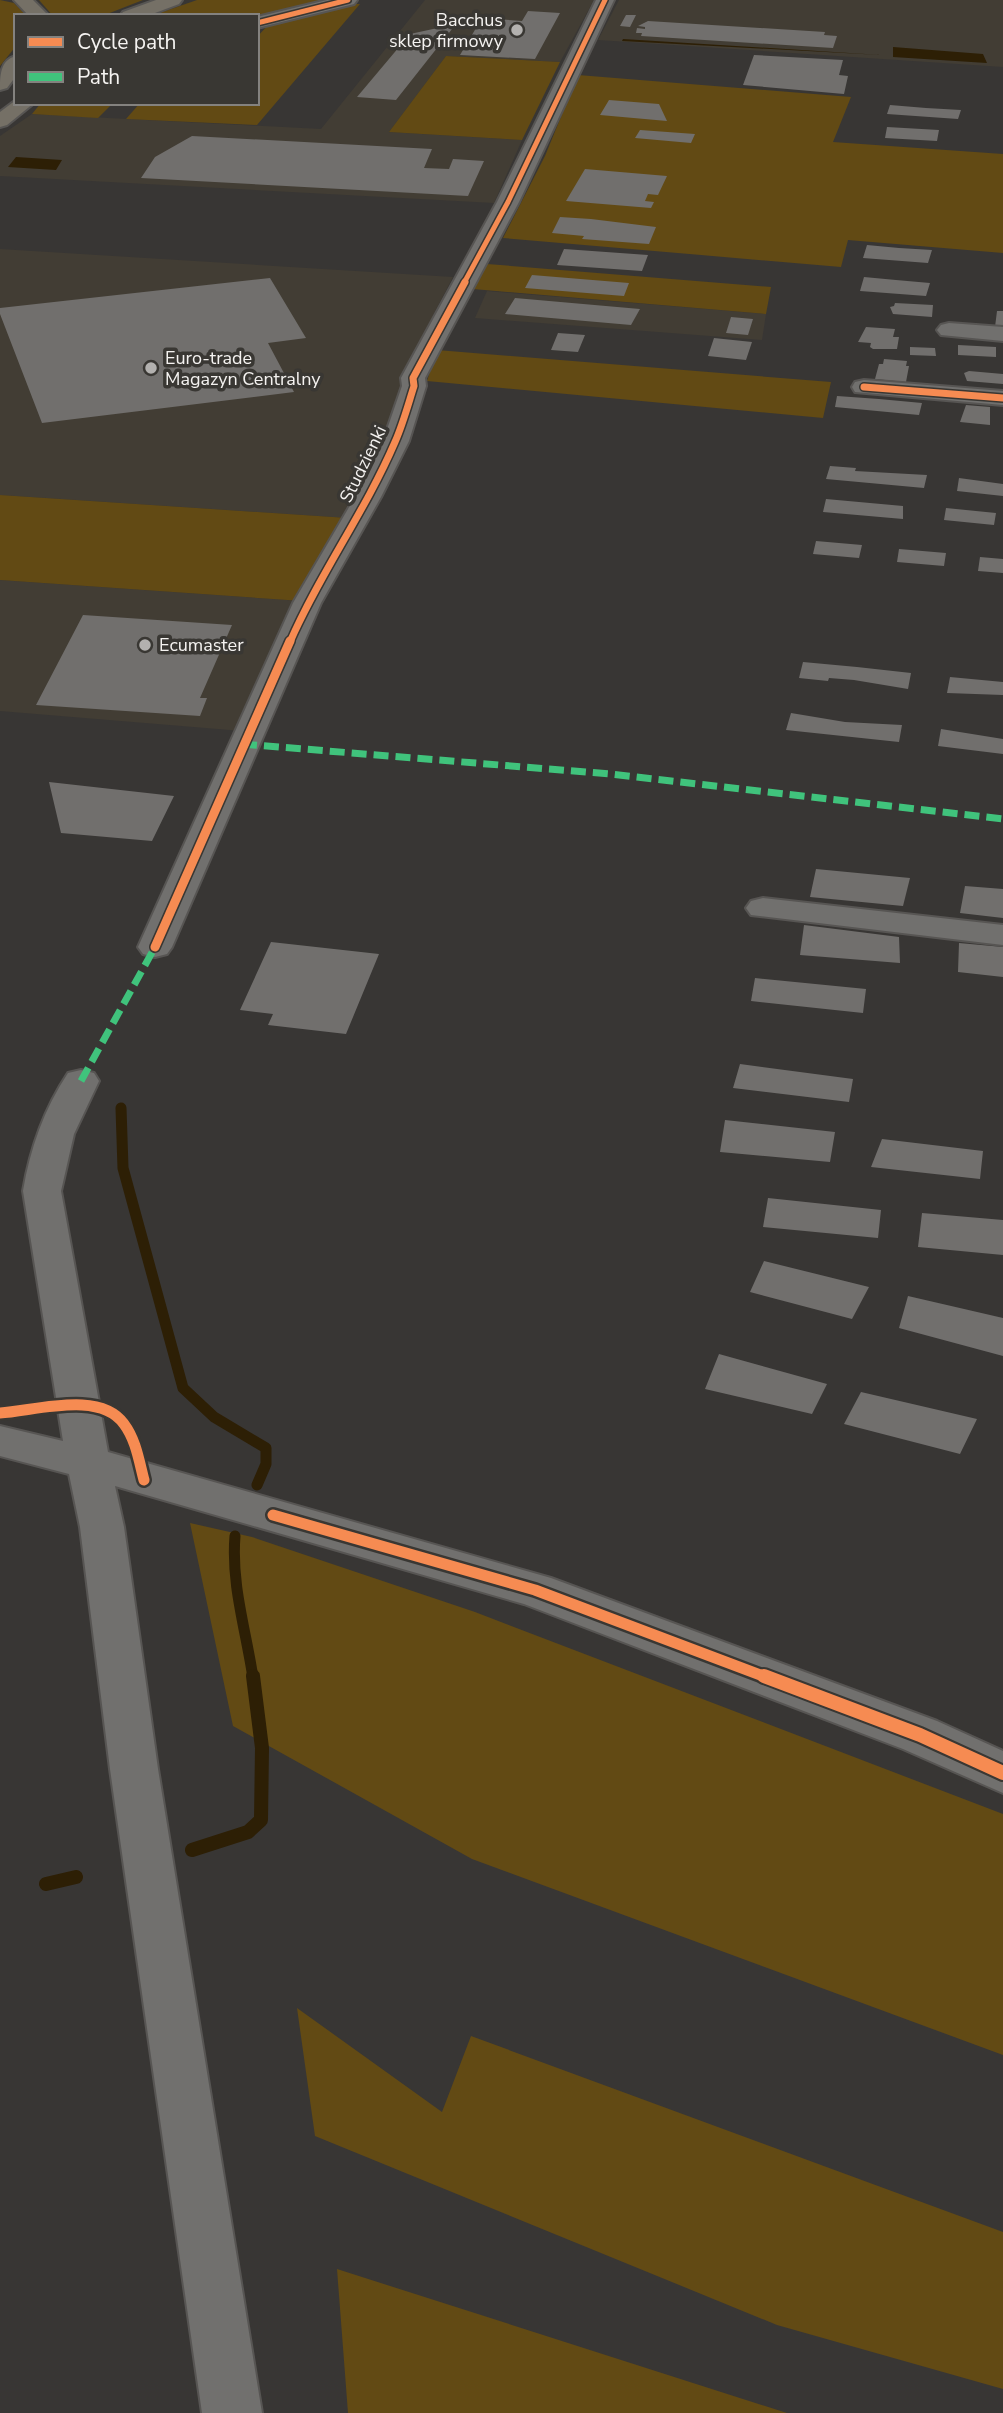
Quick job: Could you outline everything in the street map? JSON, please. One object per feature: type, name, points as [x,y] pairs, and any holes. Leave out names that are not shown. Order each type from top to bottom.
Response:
[{"type":"highway","points":[[23,0],[39,14]]},
{"type":"highway","points":[[134,14],[173,0]]},
{"type":"highway","points":[[0,84],[14,65]]},
{"type":"highway","points":[[0,121],[21,105]]},
{"type":"street","points":[[259,22],[348,0]]},
{"type":"street","name":"Studzienki","points":[[155,947],[307,603],[339,552],[396,442],[414,386],[413,378],[508,202],[606,0]]},
{"type":"street","points":[[949,330],[1003,334]]},
{"type":"street","points":[[864,387],[930,383],[1003,398]]},
{"type":"street","points":[[764,908],[1003,934]]},
{"type":"street","points":[[81,1082],[53,1135],[46,1158],[42,1191],[74,1392],[102,1527],[134,1769],[232,2413]]},
{"type":"street","points":[[0,1441],[90,1463],[535,1590],[920,1735],[1003,1773]]},
{"type":"shaded area","points":[[0,0],[14,3],[25,14],[14,14],[14,48],[0,66]]},
{"type":"shaded area","points":[[39,0],[143,0],[107,14],[51,14]]},
{"type":"shaded area","points":[[197,0],[330,0],[259,17],[259,14],[157,14]]},
{"type":"shaded area","points":[[425,0],[594,0],[560,62],[446,56],[389,132],[522,140],[494,203],[0,176],[0,136],[32,114],[321,129]]},
{"type":"shaded area","points":[[619,0],[1003,0],[1003,67],[598,40]]},
{"type":"shaded area","points":[[344,4],[360,4],[257,125],[126,119],[138,105],[259,105],[259,35],[269,24]]},
{"type":"shaded area","points":[[623,39],[881,55],[622,41]]},
{"type":"shaded area","points":[[893,47],[983,54],[987,63],[893,57]]},
{"type":"shaded area","points":[[446,56],[560,62],[522,140],[389,132]]},
{"type":"shaded area","points":[[578,75],[851,97],[833,142],[1003,154],[1003,253],[848,240],[841,267],[503,238],[545,156]]},
{"type":"shaded area","points":[[39,105],[111,105],[98,118],[32,114]]},
{"type":"shaded area","points":[[16,157],[62,160],[56,170],[8,167]]},
{"type":"shaded area","points":[[0,249],[453,277],[404,371],[403,394],[389,441],[348,518],[0,495]]},
{"type":"shaded area","points":[[487,264],[771,287],[766,314],[473,289]]},
{"type":"shaded area","points":[[487,291],[766,314],[762,340],[475,318]]},
{"type":"shaded area","points":[[437,350],[831,382],[823,418],[427,381]]},
{"type":"shaded area","points":[[0,495],[348,518],[302,601],[0,580]]},
{"type":"shaded area","points":[[0,580],[302,601],[242,731],[0,711]]},
{"type":"shaded area","points":[[190,1523],[252,1537],[475,1612],[1003,1814],[1003,2055],[472,1859],[233,1726]]},
{"type":"shaded area","points":[[297,2008],[442,2112],[471,2036],[1003,2232],[1003,2389],[777,2325],[315,2136]]},
{"type":"shaded area","points":[[337,2269],[787,2413],[348,2413]]},
{"type":"building","points":[[528,11],[560,13],[535,59],[460,55],[482,18],[522,21]]},
{"type":"building","points":[[626,15],[636,15],[630,27],[620,26]]},
{"type":"building","points":[[648,21],[825,32],[824,35],[837,36],[833,48],[641,36],[642,33],[636,33],[637,28],[645,29],[638,26]]},
{"type":"building","points":[[456,24],[396,100],[357,97],[410,34]]},
{"type":"building","points":[[754,55],[843,60],[839,75],[848,76],[844,94],[743,85]]},
{"type":"building","points":[[609,100],[659,104],[667,121],[600,115]]},
{"type":"building","points":[[890,105],[961,110],[958,119],[887,114]]},
{"type":"building","points":[[887,127],[939,130],[937,141],[885,138]]},
{"type":"building","points":[[640,130],[695,134],[691,143],[635,138]]},
{"type":"building","points":[[192,136],[432,149],[424,168],[449,169],[453,159],[484,161],[468,196],[141,178],[155,157]]},
{"type":"building","points":[[585,169],[667,176],[658,195],[648,194],[645,201],[654,202],[651,208],[566,201]]},
{"type":"building","points":[[560,217],[656,227],[649,244],[582,239],[584,236],[552,233]]},
{"type":"building","points":[[867,245],[932,250],[928,263],[863,258]]},
{"type":"building","points":[[564,249],[648,255],[642,271],[557,265]]},
{"type":"building","points":[[532,275],[629,283],[624,296],[525,288]]},
{"type":"building","points":[[864,277],[930,283],[926,296],[860,291]]},
{"type":"building","name":"Euro-trade Magazyn Centralny","points":[[270,278],[306,338],[268,343],[294,392],[42,423],[0,314],[0,308]]},
{"type":"building","points":[[515,298],[640,309],[631,325],[505,314]]},
{"type":"building","points":[[895,303],[933,305],[932,317],[893,314],[890,307]]},
{"type":"building","points":[[997,311],[1003,311],[1003,327],[995,327]]},
{"type":"building","points":[[731,317],[753,319],[748,335],[726,333]]},
{"type":"building","points":[[866,327],[895,329],[893,337],[899,337],[897,349],[873,349],[870,347],[871,343],[858,342]]},
{"type":"building","points":[[558,333],[585,335],[578,352],[551,350]]},
{"type":"building","points":[[714,338],[752,342],[746,360],[708,356]]},
{"type":"building","points":[[958,345],[996,347],[996,357],[958,355]]},
{"type":"building","points":[[910,347],[935,348],[936,356],[910,355]]},
{"type":"building","points":[[884,359],[907,361],[906,366],[909,366],[906,382],[875,379],[879,364],[883,364]]},
{"type":"building","points":[[969,371],[1003,374],[1003,384],[967,381],[964,373]]},
{"type":"building","points":[[837,396],[922,403],[919,415],[835,407]]},
{"type":"building","points":[[966,405],[990,407],[990,425],[960,422]]},
{"type":"building","points":[[830,466],[856,468],[855,471],[927,475],[924,488],[826,479]]},
{"type":"building","points":[[959,478],[1003,484],[1003,496],[957,491]]},
{"type":"building","points":[[826,499],[903,506],[903,519],[823,512]]},
{"type":"building","points":[[946,508],[996,513],[994,525],[944,520]]},
{"type":"building","points":[[816,541],[862,545],[859,558],[813,554]]},
{"type":"building","points":[[899,549],[946,553],[944,566],[897,562]]},
{"type":"building","points":[[980,557],[1003,559],[1003,573],[978,571]]},
{"type":"building","points":[[83,615],[232,625],[200,698],[207,698],[200,716],[36,705]]},
{"type":"building","points":[[803,662],[911,673],[908,689],[854,680],[799,678]]},
{"type":"building","points":[[950,677],[1003,682],[1003,695],[947,693]]},
{"type":"building","points":[[791,713],[845,722],[902,725],[899,742],[786,730]]},
{"type":"building","points":[[941,729],[1003,739],[1003,754],[938,746]]},
{"type":"building","points":[[49,782],[174,796],[152,841],[61,833]]},
{"type":"building","points":[[816,869],[910,878],[903,906],[810,897]]},
{"type":"building","points":[[965,886],[1003,889],[1003,918],[960,913]]},
{"type":"building","points":[[804,925],[899,937],[900,963],[800,955]]},
{"type":"building","points":[[271,942],[379,954],[346,1034],[268,1025],[273,1014],[240,1010]]},
{"type":"building","points":[[959,943],[1003,947],[1003,977],[958,972]]},
{"type":"building","points":[[755,978],[866,989],[863,1013],[751,1001]]},
{"type":"building","points":[[740,1064],[853,1079],[849,1102],[733,1088]]},
{"type":"building","points":[[725,1120],[835,1132],[830,1162],[720,1152]]},
{"type":"building","points":[[882,1139],[983,1151],[980,1179],[871,1167]]},
{"type":"building","points":[[768,1198],[881,1210],[878,1238],[763,1227]]},
{"type":"building","points":[[922,1213],[1003,1220],[1003,1255],[918,1247]]},
{"type":"building","points":[[764,1261],[869,1287],[852,1319],[750,1292]]},
{"type":"building","points":[[908,1296],[1003,1318],[1003,1356],[899,1328]]},
{"type":"building","points":[[719,1354],[827,1384],[812,1414],[705,1389]]},
{"type":"building","points":[[861,1392],[977,1419],[960,1454],[844,1424]]},
{"type":"waterway","points":[[121,1108],[123,1168],[183,1388],[214,1417],[266,1448],[266,1464],[257,1485]]},
{"type":"waterway","points":[[235,1536],[237,1590],[253,1678]]},
{"type":"waterway","points":[[192,1850],[248,1832],[261,1820],[262,1748],[253,1676]]},
{"type":"waterway","points":[[46,1884],[76,1877]]},
{"type":"marked path","points":[[242,744],[610,774],[1003,819]]},
{"type":"marked path","points":[[81,1081],[155,947]]},
{"type":"cycle path","points":[[259,22],[348,0]]},
{"type":"cycle path","points":[[155,947],[307,603],[368,497],[396,441],[414,386],[413,378],[508,202],[605,0]]},
{"type":"cycle path","points":[[864,387],[1003,398]]},
{"type":"cycle path","points":[[0,1413],[79,1405],[95,1406],[109,1411],[126,1426],[136,1448],[144,1480]]},
{"type":"cycle path","points":[[273,1515],[535,1590],[920,1735],[1003,1773]]},
{"type":"place","name":"Bacchus sklep firmowy","points":[[517,30]]},
{"type":"place","name":"Euro-trade Magazyn Centralny","points":[[151,368]]},
{"type":"place","name":"Ecumaster","points":[[145,645]]}]
